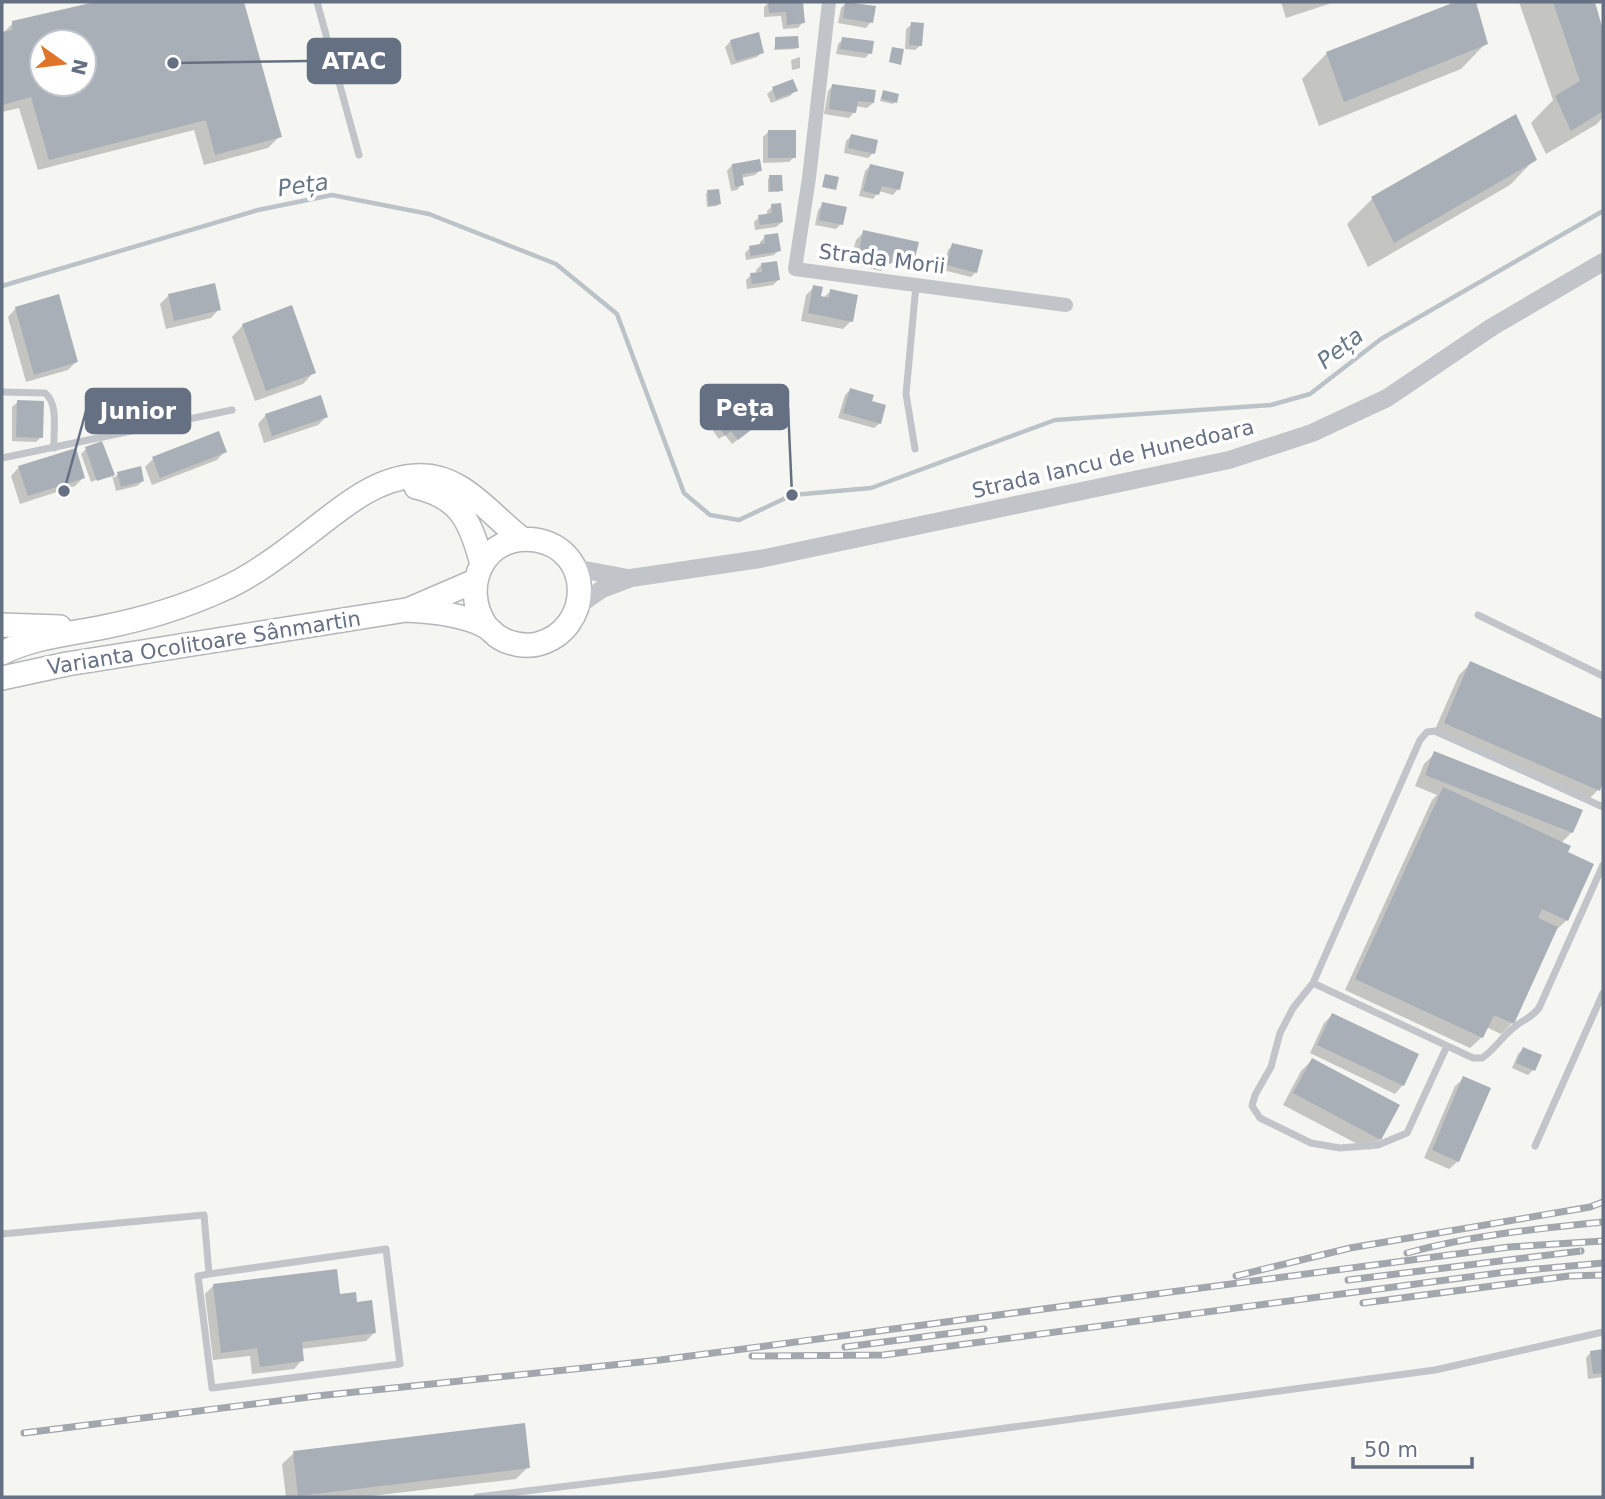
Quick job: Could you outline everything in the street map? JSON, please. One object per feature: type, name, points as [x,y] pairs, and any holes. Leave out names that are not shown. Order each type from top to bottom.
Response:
[{"type":"highway","points":[[2,653],[43,639],[162,612],[222,590],[280,554],[354,499],[400,478],[427,476],[458,486],[475,496],[504,526],[522,539]]},
{"type":"highway","points":[[385,484],[439,493],[464,515],[471,527],[478,572],[474,600],[486,626],[499,638],[516,644],[534,645],[551,639],[563,631],[578,606],[580,587],[574,568],[569,559],[543,541],[522,539],[506,543],[492,552],[478,572]]},
{"type":"highway","name":"Varianta Ocolitoare Sânmartin","points":[[406,610],[478,572]]},
{"type":"highway","name":"Varianta Ocolitoare Sânmartin","points":[[2,678],[67,664],[406,610],[439,613],[486,626]]},
{"type":"highway","points":[[2,625],[105,627]]},
{"type":"street","name":"Strada Morii","points":[[829,2],[809,178],[795,270],[1066,305]]},
{"type":"street","name":"Strada Iancu de Hunedoara","points":[[578,606],[602,589],[631,578],[760,559],[1229,460],[1312,433],[1387,398],[1492,327],[1603,262]]},
{"type":"street","name":"Strada Iancu de Hunedoara","points":[[574,568],[600,575],[631,578]]},
{"type":"lane","points":[[317,2],[359,155]]},
{"type":"lane","points":[[915,449],[906,394],[916,284]]},
{"type":"lane","points":[[2,392],[45,393],[50,397],[53,404],[54,448]]},
{"type":"lane","points":[[2,458],[232,410]]},
{"type":"lane","points":[[1478,615],[1603,676]]},
{"type":"lane","points":[[1447,1046],[1407,1133],[1378,1145],[1339,1148],[1311,1143],[1260,1118],[1252,1106],[1255,1095],[1271,1067],[1280,1033],[1293,1008],[1313,983],[1420,740],[1427,732],[1435,731],[1603,807]]},
{"type":"lane","points":[[1313,983],[1474,1058],[1482,1058],[1519,1022],[1532,1018],[1539,1008],[1603,865]]},
{"type":"lane","points":[[1535,1146],[1603,993]]},
{"type":"lane","points":[[2,1234],[204,1215],[209,1274]]},
{"type":"lane","points":[[386,1249],[400,1364],[212,1388],[198,1276],[209,1274],[386,1249]]},
{"type":"lane","points":[[477,1497],[1435,1370],[1603,1332]]},
{"type":"building","points":[[95,2],[244,2],[282,137],[215,155],[206,120],[49,160],[31,98],[98,98],[98,28],[28,28],[28,98],[2,105],[2,32],[12,30],[12,21]]},
{"type":"building","points":[[768,2],[803,2],[805,23],[787,25],[786,12],[769,13]]},
{"type":"building","points":[[845,2],[876,6],[873,23],[843,18]]},
{"type":"building","points":[[1455,2],[1476,2],[1488,44],[1344,102],[1326,52]]},
{"type":"building","points":[[1553,2],[1595,2],[1603,30],[1603,111],[1571,131],[1555,96],[1580,81]]},
{"type":"building","points":[[911,22],[924,23],[922,46],[909,45]]},
{"type":"building","points":[[759,32],[764,53],[736,61],[730,40]]},
{"type":"building","points":[[798,36],[799,48],[775,49],[775,37]]},
{"type":"building","points":[[842,37],[874,41],[872,54],[840,49]]},
{"type":"building","points":[[892,47],[904,49],[901,65],[889,62]]},
{"type":"building","points":[[793,79],[798,91],[776,99],[772,87]]},
{"type":"building","points":[[832,84],[876,90],[874,103],[858,101],[856,113],[829,109]]},
{"type":"building","points":[[883,90],[899,94],[897,103],[881,99]]},
{"type":"building","points":[[1516,114],[1537,160],[1394,243],[1371,197]]},
{"type":"building","points":[[768,130],[796,130],[796,158],[768,158]]},
{"type":"building","points":[[851,134],[878,140],[875,154],[848,148]]},
{"type":"building","points":[[760,159],[762,171],[742,174],[744,185],[735,187],[732,164]]},
{"type":"building","points":[[870,164],[904,172],[900,190],[882,186],[879,195],[863,191]]},
{"type":"building","points":[[825,174],[839,177],[836,190],[822,187]]},
{"type":"building","points":[[769,175],[782,175],[783,191],[770,191]]},
{"type":"building","points":[[719,189],[721,204],[709,206],[707,190]]},
{"type":"building","points":[[822,202],[847,207],[843,225],[819,220]]},
{"type":"building","points":[[781,203],[783,222],[760,225],[758,215],[772,213],[771,204]]},
{"type":"building","points":[[863,230],[919,242],[915,258],[893,253],[891,264],[858,256]]},
{"type":"building","points":[[778,233],[781,251],[751,256],[749,246],[765,243],[764,235]]},
{"type":"building","points":[[952,243],[983,250],[977,273],[947,265]]},
{"type":"building","points":[[777,261],[780,280],[752,284],[750,273],[762,272],[761,263]]},
{"type":"building","points":[[215,283],[221,310],[174,321],[168,294]]},
{"type":"building","points":[[813,285],[823,287],[821,296],[829,298],[830,289],[858,295],[853,322],[808,313]]},
{"type":"building","points":[[59,294],[78,362],[34,375],[15,307]]},
{"type":"building","points":[[292,305],[316,373],[266,391],[242,324]]},
{"type":"building","points":[[850,388],[874,395],[872,401],[886,405],[881,424],[843,413]]},
{"type":"building","points":[[321,395],[328,417],[272,436],[265,414]]},
{"type":"building","points":[[17,400],[44,401],[43,438],[16,437]]},
{"type":"building","points":[[740,407],[755,427],[738,440],[731,431],[725,436],[717,424]]},
{"type":"building","points":[[219,431],[227,452],[160,478],[152,457]]},
{"type":"building","points":[[102,441],[115,475],[97,481],[85,447]]},
{"type":"building","points":[[76,448],[85,478],[28,496],[18,466]]},
{"type":"building","points":[[141,466],[144,481],[121,487],[117,472]]},
{"type":"building","points":[[1470,661],[1603,719],[1603,782],[1600,791],[1444,723]]},
{"type":"building","points":[[1434,751],[1583,810],[1573,833],[1425,775]]},
{"type":"building","points":[[1443,787],[1571,846],[1568,852],[1594,864],[1568,921],[1542,909],[1538,918],[1558,927],[1514,1024],[1494,1015],[1483,1038],[1355,979]]},
{"type":"building","points":[[1332,1013],[1419,1054],[1404,1086],[1317,1045]]},
{"type":"building","points":[[1523,1047],[1542,1055],[1535,1071],[1516,1063]]},
{"type":"building","points":[[1312,1058],[1400,1105],[1381,1140],[1293,1093]]},
{"type":"building","points":[[1463,1076],[1491,1088],[1459,1162],[1432,1150]]},
{"type":"building","points":[[337,1269],[340,1294],[356,1292],[357,1302],[372,1300],[376,1333],[302,1342],[304,1361],[260,1367],[257,1348],[221,1353],[213,1284]]},
{"type":"building","points":[[1603,1349],[1603,1373],[1593,1374],[1590,1351]]},
{"type":"building","points":[[525,1423],[530,1468],[298,1496],[293,1451]]},
{"type":"waterway","name":"Peța","points":[[2,286],[258,210],[332,195],[429,214],[556,264],[617,314],[684,493],[710,515],[739,520],[792,495],[871,488],[1055,420],[1271,405],[1310,394],[1381,339],[1603,211]]},
{"type":"railway","points":[[1236,1276],[1350,1248],[1590,1207],[1603,1202]]},
{"type":"railway","points":[[1407,1253],[1480,1237],[1603,1222]]},
{"type":"railway","points":[[24,1433],[317,1396],[660,1360],[1509,1247],[1603,1241]]},
{"type":"railway","points":[[1348,1280],[1581,1251]]},
{"type":"railway","points":[[752,1356],[883,1355],[1506,1272],[1603,1263]]},
{"type":"railway","points":[[1363,1303],[1569,1276],[1603,1275]]},
{"type":"railway","points":[[845,1347],[984,1329]]},
{"type":"place","name":"ATAC","points":[[173,63]]},
{"type":"place","name":"Junior","points":[[64,491]]},
{"type":"place","name":"Peța","points":[[792,495]]}]
